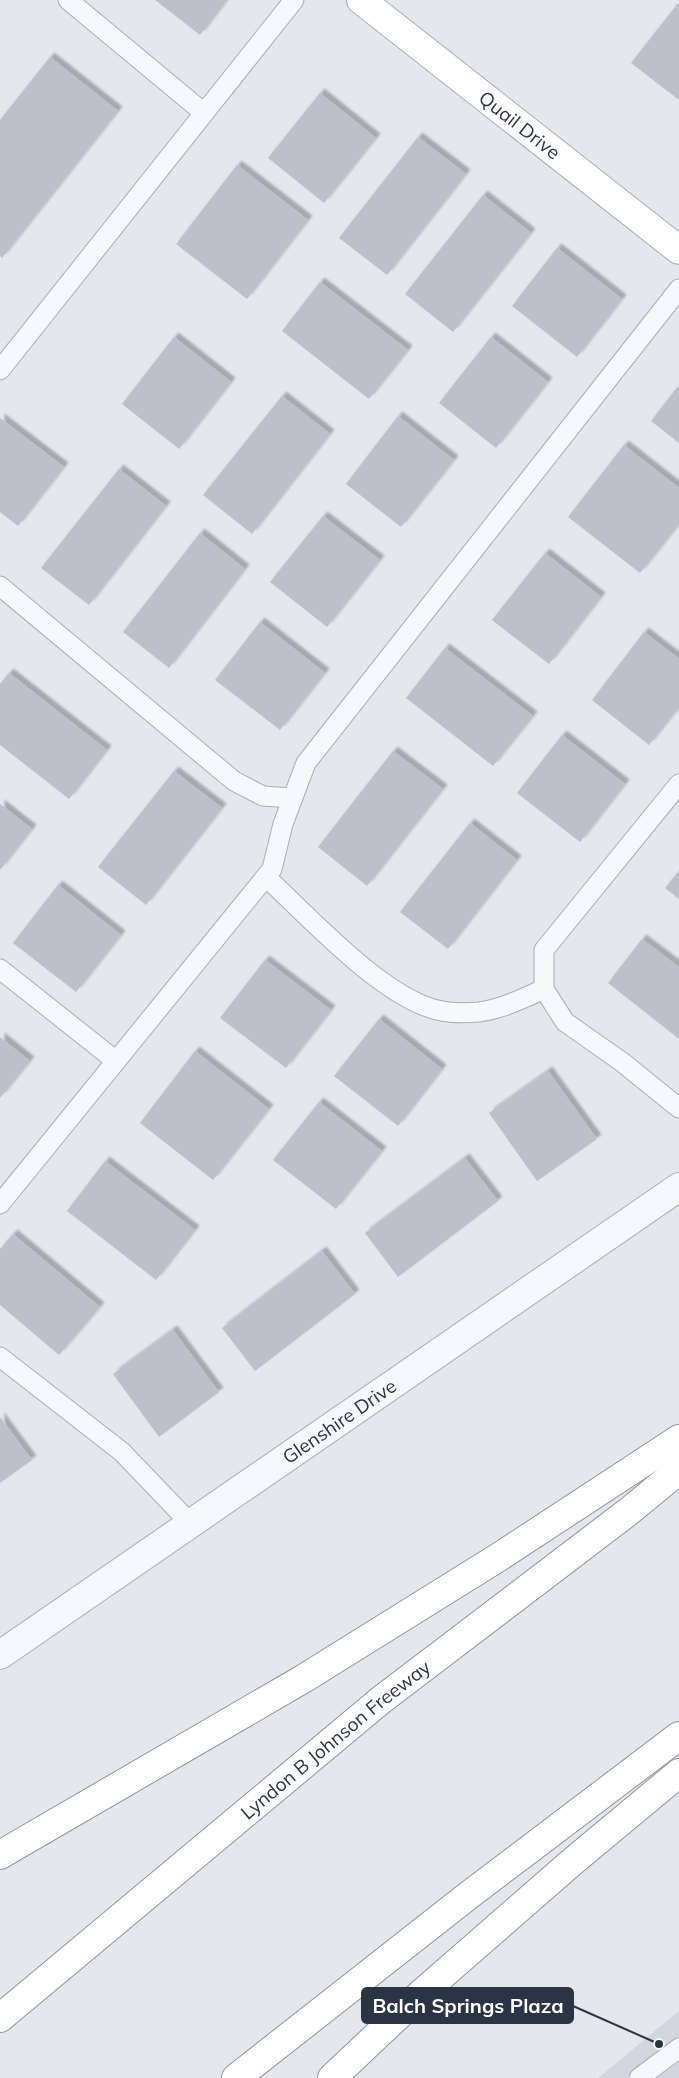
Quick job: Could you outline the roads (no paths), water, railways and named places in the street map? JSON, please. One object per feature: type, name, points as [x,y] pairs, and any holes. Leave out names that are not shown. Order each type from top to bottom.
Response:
[{"type":"main road","name":"Quail Drive","points":[[361,0],[679,250]]},
{"type":"main road","points":[[0,1855],[303,1679],[498,1557],[679,1439]]},
{"type":"main road","name":"Lyndon B Johnson Freeway","points":[[0,2018],[381,1700],[628,1512],[679,1470]]},
{"type":"main road","points":[[236,2078],[469,1896],[679,1736]]},
{"type":"main road","points":[[332,2078],[423,1992],[557,1874],[679,1774]]},
{"type":"street","name":"Glenshire Drive","points":[[0,1656],[679,1187]]},
{"type":"lane","points":[[68,0],[204,113]]},
{"type":"lane","points":[[0,370],[6,348],[204,113],[294,0]]},
{"type":"lane","points":[[0,1204],[272,869],[283,824],[306,763],[679,289]]},
{"type":"lane","points":[[0,586],[234,781],[263,796],[292,798]]},
{"type":"lane","points":[[679,784],[544,950],[544,989],[565,1022],[622,1062],[679,1108]]},
{"type":"lane","points":[[266,877],[357,962],[403,996],[438,1011],[479,1012],[508,1004],[544,989]]},
{"type":"lane","points":[[0,969],[116,1061]]},
{"type":"lane","points":[[0,1357],[122,1452],[191,1524]]},
{"type":"lane","points":[[639,2078],[679,2048]]},
{"type":"place","name":"Balch Springs Plaza","points":[[659,2044]]}]
